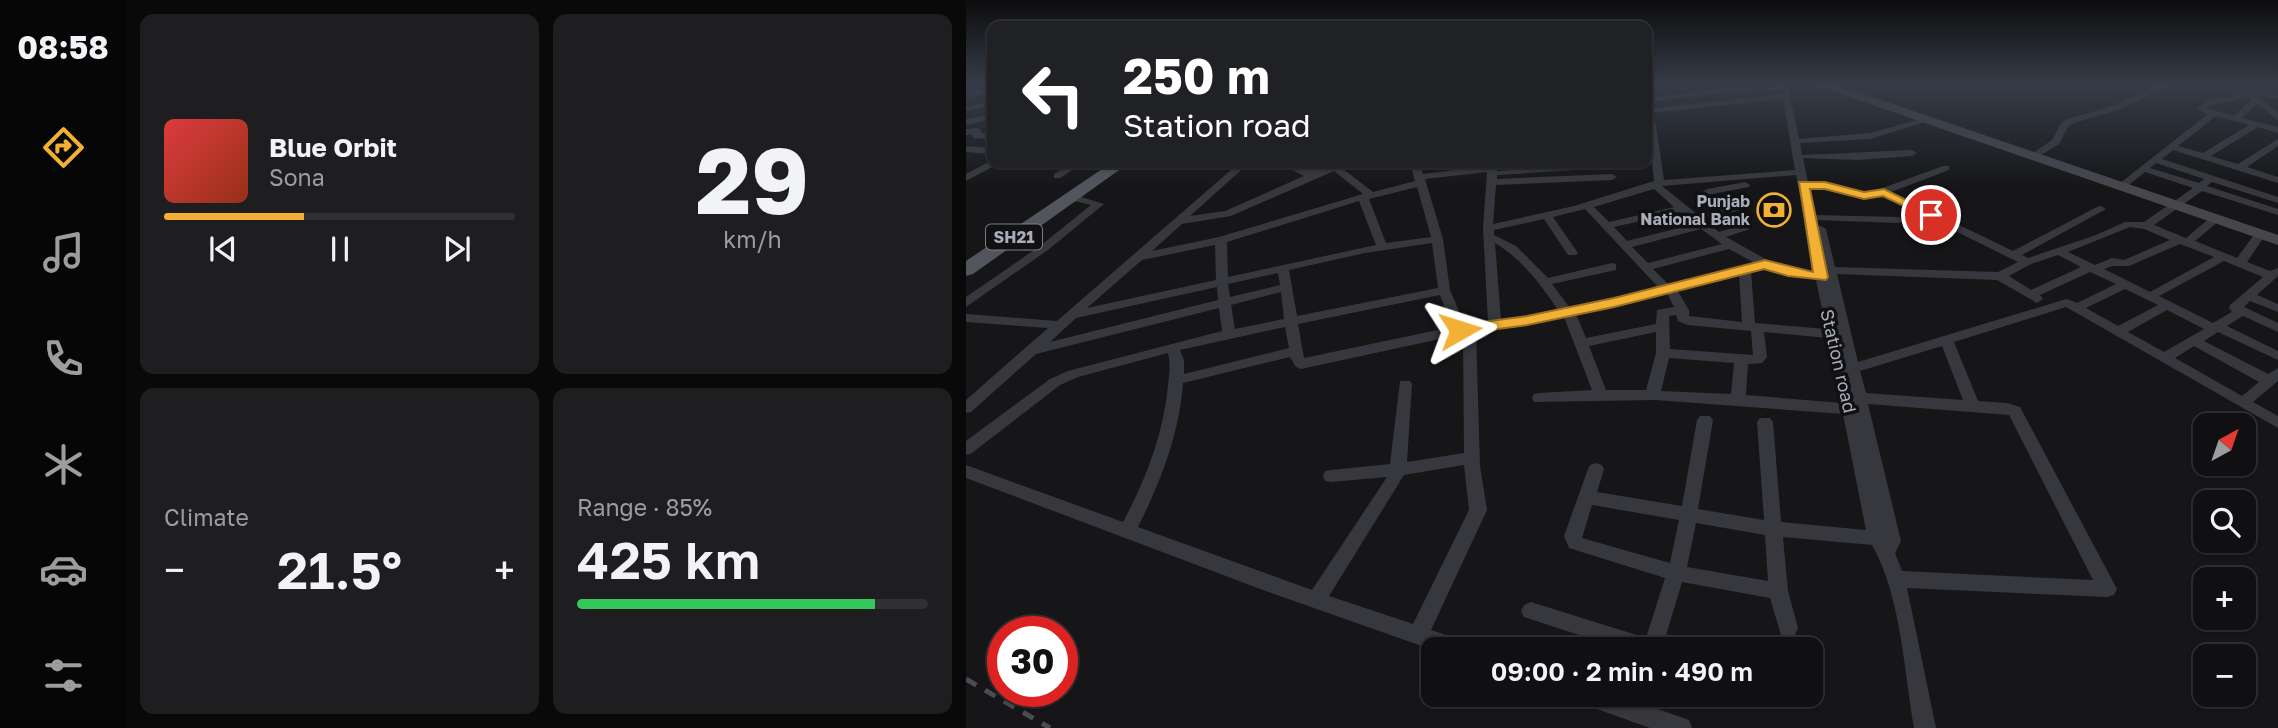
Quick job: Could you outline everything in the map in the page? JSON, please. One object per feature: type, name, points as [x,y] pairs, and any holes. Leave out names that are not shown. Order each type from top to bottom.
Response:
[{"type":"main road","name":"SH21","points":[[966,270],[1115,168]]},
{"type":"street","name":"Station road","points":[[1792,119],[1848,370],[1882,544],[1896,579],[1925,728]]},
{"type":"street","name":"Station road","points":[[1795,119],[1805,156],[1805,181],[1818,217],[1833,334],[1848,370]]},
{"type":"street","points":[[1919,119],[2278,240]]},
{"type":"street","points":[[2032,157],[2056,142],[2064,125],[2078,119]]},
{"type":"street","points":[[2120,187],[2207,119]]},
{"type":"street","points":[[2235,119],[2278,130]]},
{"type":"street","points":[[1802,141],[1870,136],[1925,121]]},
{"type":"street","points":[[2203,157],[2255,124]]},
{"type":"street","points":[[966,132],[977,131],[979,137]]},
{"type":"street","points":[[966,142],[987,136]]},
{"type":"street","points":[[2239,168],[2278,142]]},
{"type":"street","points":[[2173,147],[2278,180]]},
{"type":"street","points":[[966,149],[987,151]]},
{"type":"street","points":[[1805,156],[1858,157],[1912,153]]},
{"type":"street","points":[[1652,160],[1657,183],[1682,208],[1730,245],[1765,264],[1788,272],[2000,276],[2027,262],[2129,225],[2146,226],[2222,257],[2275,273]]},
{"type":"street","points":[[2155,160],[2278,200]]},
{"type":"street","points":[[966,164],[987,164]]},
{"type":"street","points":[[966,178],[987,166]]},
{"type":"street","points":[[1057,176],[1070,168]]},
{"type":"street","points":[[966,264],[1110,168]]},
{"type":"street","points":[[966,408],[1238,168]]},
{"type":"street","points":[[1294,168],[1303,173]]},
{"type":"street","points":[[1292,185],[1303,173],[1324,168]]},
{"type":"street","points":[[1178,221],[1227,214],[1326,168]]},
{"type":"street","points":[[1329,168],[1367,196],[1382,247]]},
{"type":"street","points":[[1416,168],[1437,239],[1444,290],[1464,329],[1471,352],[1469,390],[1472,458],[1478,510],[1477,517],[1418,635]]},
{"type":"street","points":[[1135,257],[1221,240],[1420,180],[1548,168]]},
{"type":"street","points":[[1607,168],[1626,192]]},
{"type":"street","points":[[1489,233],[1657,183],[1690,180],[1805,181],[1864,195],[1884,192],[1946,169]]},
{"type":"street","points":[[2144,169],[2278,212]]},
{"type":"street","points":[[1492,172],[1612,177]]},
{"type":"street","points":[[1492,172],[1489,233],[1495,326]]},
{"type":"street","points":[[2146,226],[2177,206],[2211,178]]},
{"type":"street","points":[[1690,180],[1719,204]]},
{"type":"street","points":[[1707,192],[1745,185]]},
{"type":"street","points":[[1884,192],[2027,262]]},
{"type":"street","points":[[966,277],[1070,201],[1099,204],[1044,248],[966,303]]},
{"type":"street","points":[[1587,205],[1668,289],[1683,310],[1683,318],[1688,321],[1833,334]]},
{"type":"street","points":[[1625,245],[1746,206]]},
{"type":"street","points":[[1606,226],[1682,208]]},
{"type":"street","points":[[2014,255],[2101,209]]},
{"type":"street","points":[[1547,216],[1572,253]]},
{"type":"street","points":[[1818,217],[1899,220]]},
{"type":"street","points":[[2030,295],[2093,268],[2112,262],[2125,264],[2182,241],[2215,219]]},
{"type":"street","points":[[1717,236],[1746,227]]},
{"type":"street","points":[[1489,233],[1506,244],[1546,282],[1568,312],[1600,393]]},
{"type":"street","points":[[2240,263],[2260,234]]},
{"type":"street","points":[[966,318],[1064,320],[1283,268],[1382,247],[1437,239]]},
{"type":"street","points":[[1221,240],[1222,282],[1229,333]]},
{"type":"street","points":[[1646,267],[1730,245]]},
{"type":"street","points":[[2058,251],[2278,356]]},
{"type":"street","points":[[2151,296],[2222,257]]},
{"type":"street","points":[[1283,268],[1298,362],[1306,363],[1464,329],[1568,312],[1765,264]]},
{"type":"street","points":[[1546,282],[1612,267]]},
{"type":"street","points":[[1663,353],[1741,360],[1760,359],[1745,270]]},
{"type":"street","points":[[2275,273],[2235,307],[2278,328]]},
{"type":"street","points":[[2000,276],[2050,308]]},
{"type":"street","points":[[2077,308],[2126,284]]},
{"type":"street","points":[[1030,351],[1287,287]]},
{"type":"street","points":[[966,449],[1064,377],[1229,333],[1444,290]]},
{"type":"street","points":[[2248,296],[2278,308]]},
{"type":"street","points":[[1848,370],[2067,303],[2278,422]]},
{"type":"street","points":[[2119,331],[2168,305]]},
{"type":"street","points":[[1653,393],[1663,353],[1663,312],[1683,310]]},
{"type":"street","points":[[2165,358],[2241,312]]},
{"type":"street","points":[[1581,343],[1662,327]]},
{"type":"street","points":[[1947,341],[1973,407]]},
{"type":"street","points":[[2194,341],[2273,377],[2243,402]]},
{"type":"street","points":[[1127,531],[1168,442],[1175,411],[1178,364],[1173,349]]},
{"type":"street","points":[[1177,380],[1296,351]]},
{"type":"street","points":[[1738,400],[1741,360]]},
{"type":"street","points":[[1316,600],[1388,492],[1398,468],[1405,384]]},
{"type":"street","points":[[1539,398],[1600,393],[1653,393],[1738,400],[1973,407],[2015,411],[2107,589],[1896,579]]},
{"type":"street","points":[[1655,637],[1676,573],[1705,420]]},
{"type":"street","points":[[1765,422],[1777,591],[1788,628]]},
{"type":"street","points":[[1331,476],[1472,458]]},
{"type":"street","points":[[1596,469],[1573,536],[1575,543],[1676,573],[1777,591]]},
{"type":"street","points":[[966,471],[1424,637]]},
{"type":"street","points":[[1588,497],[1772,530],[1882,544]]},
{"type":"street","points":[[1531,611],[1613,637]]},
{"type":"street","points":[[1644,707],[1681,728]]},
{"type":"railway","points":[[966,679],[1050,728]]},
{"type":"place","name":"Punjab National Bank","points":[[1774,210]]},
{"type":"route","points":[[1460,330],[1527,321],[1765,264],[1788,272],[1821,277],[1803,185],[1825,186],[1864,195],[1884,192],[1931,215]]}]
